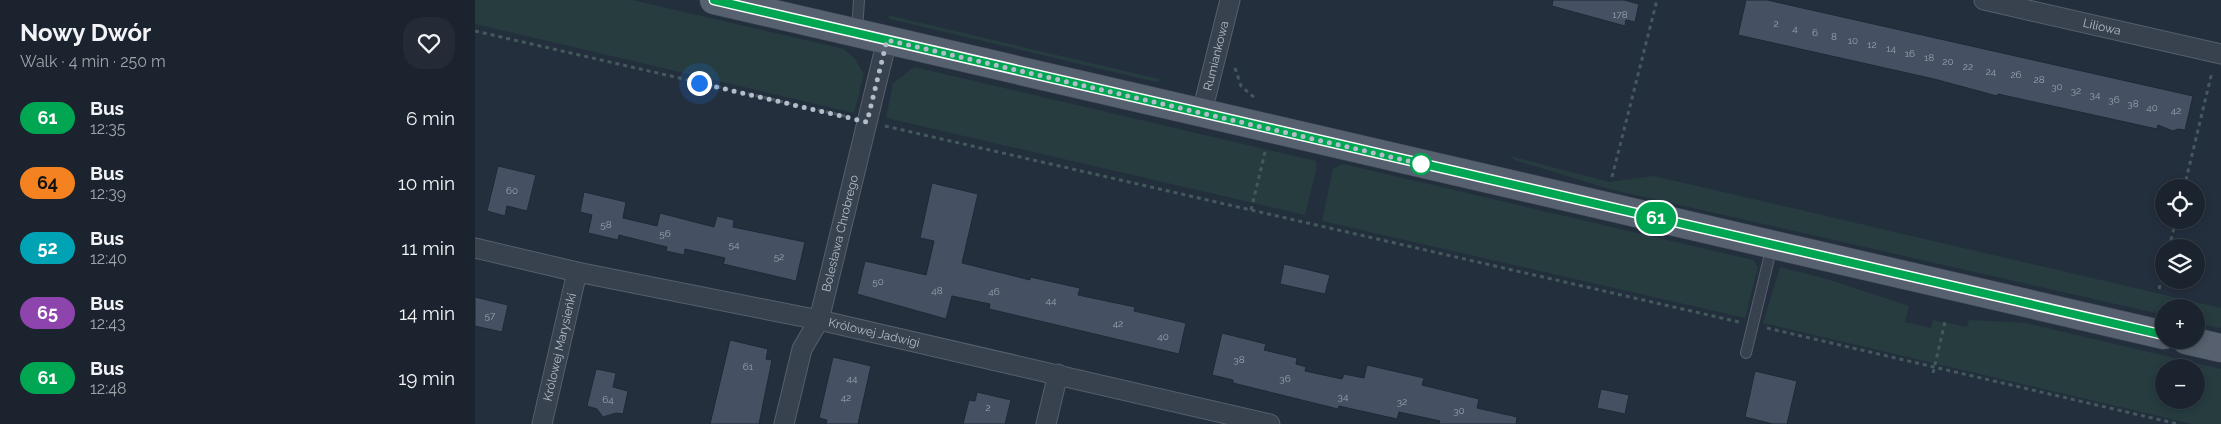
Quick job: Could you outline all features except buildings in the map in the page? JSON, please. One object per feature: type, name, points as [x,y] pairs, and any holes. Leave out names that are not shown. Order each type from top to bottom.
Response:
[{"type":"main road","points":[[715,0],[2155,333]]},
{"type":"main road","points":[[2205,344],[2221,348]]},
{"type":"street","name":"Rumiankowa","points":[[1202,112],[1230,0]]},
{"type":"street","name":"Liliowa","points":[[1992,1],[2221,54]]},
{"type":"street","name":"Bolesława Chrobrego","points":[[784,424],[801,349],[819,320],[887,40]]},
{"type":"street","name":"Królowej Jadwigi","points":[[475,248],[577,272],[819,320],[1270,424]]},
{"type":"street","name":"Królowej Marysieńki","points":[[542,424],[577,272]]},
{"type":"street","points":[[1046,424],[1058,374]]},
{"type":"lane","points":[[857,33],[859,0]]},
{"type":"lane","points":[[1746,353],[1772,245]]},
{"type":"path","points":[[1612,177],[1657,0]]},
{"type":"path","points":[[475,31],[2178,424]]},
{"type":"path","points":[[2186,179],[2215,63],[2221,54]]},
{"type":"path","points":[[1933,373],[1945,322]]},
{"type":"green space","points":[[475,0],[632,0],[844,49],[855,59],[864,74],[854,113],[475,24]]},
{"type":"green space","points":[[887,15],[1163,80],[1156,82],[890,19]]},
{"type":"green space","points":[[914,67],[1316,161],[1316,170],[1305,215],[886,118],[893,83]]},
{"type":"green space","points":[[1510,156],[1609,182],[1654,176],[2182,299],[2155,299],[2155,313],[1609,189],[1515,160]]},
{"type":"green space","points":[[1343,164],[1753,260],[1758,267],[1745,318],[1322,221],[1333,169]]},
{"type":"green space","points":[[1780,267],[1827,279],[1909,306],[1905,322],[1931,328],[1933,320],[1967,327],[1969,320],[2026,323],[2179,359],[2155,359],[2155,409],[2205,409],[2205,365],[2221,369],[2221,424],[2192,424],[1763,323]]},
{"type":"green space","points":[[2205,304],[2221,308],[2221,328],[2205,325]]},
{"type":"bus line","name":"61","points":[[714,0],[2155,333]]},
{"type":"route","points":[[699,83],[867,122],[887,40],[1421,164]]}]
